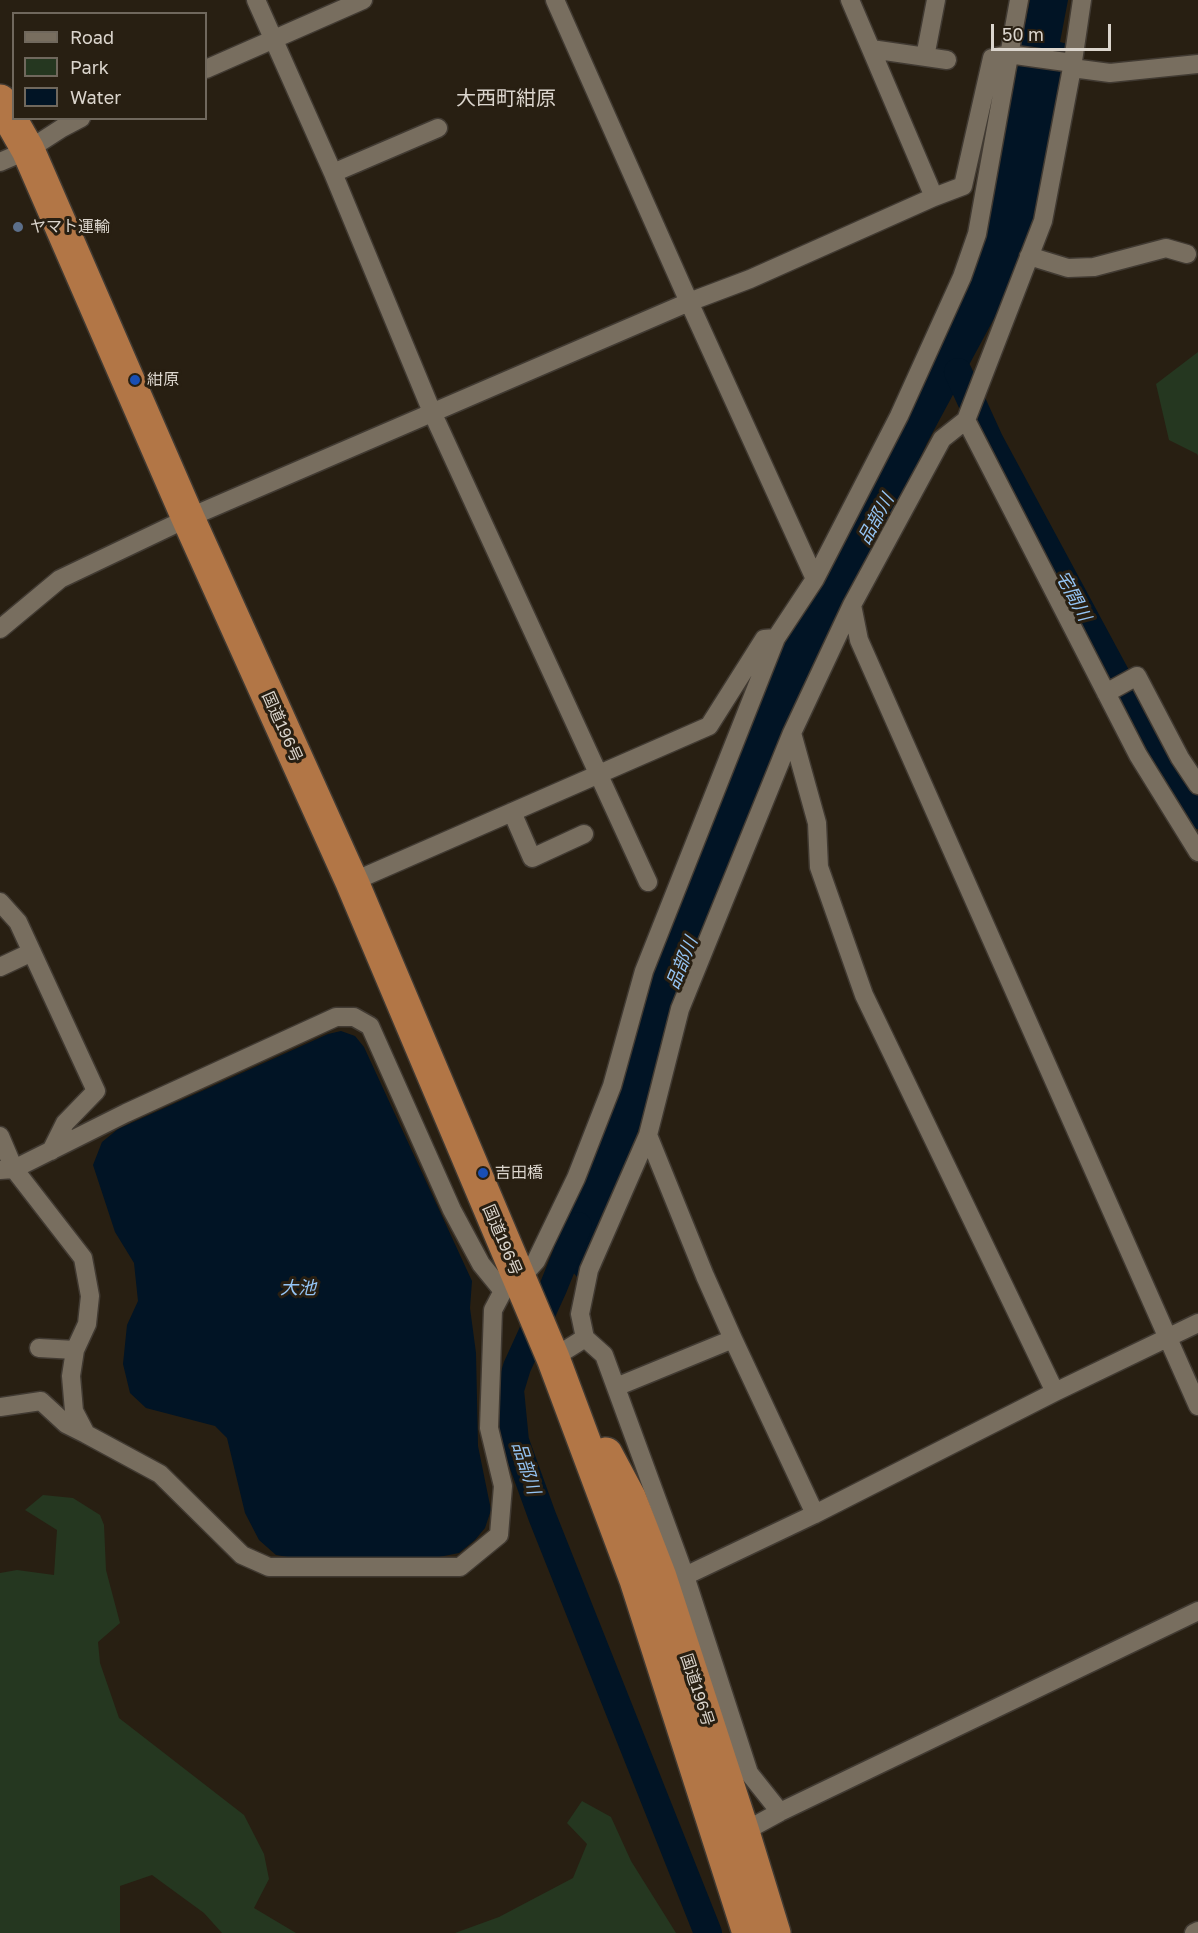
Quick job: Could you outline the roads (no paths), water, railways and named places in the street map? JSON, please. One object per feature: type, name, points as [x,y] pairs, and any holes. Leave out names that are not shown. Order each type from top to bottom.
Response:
[{"type":"highway","name":"国道196号","points":[[0,101],[14,156],[188,518],[352,882],[518,1293],[629,1497],[660,1577],[732,1837],[749,1933]]},
{"type":"highway","name":"国道196号","points":[[732,1837],[774,1933]]},
{"type":"street","points":[[256,0],[333,173],[432,412],[648,882]]},
{"type":"street","points":[[207,69],[363,0]]},
{"type":"street","points":[[555,0],[815,579]]},
{"type":"street","points":[[850,0],[934,197]]},
{"type":"street","points":[[925,57],[936,0]]},
{"type":"street","points":[[0,1136],[7,1170],[82,1258],[90,1296],[87,1324],[75,1350],[71,1376],[74,1411],[86,1434],[160,1474],[242,1555],[269,1568],[460,1568],[499,1535],[503,1486],[489,1428],[493,1310],[518,1293],[536,1262],[576,1178],[612,1086],[644,971],[776,638],[815,579],[899,416],[962,277],[977,234],[1013,54],[1019,0]]},
{"type":"street","points":[[780,1812],[749,1773],[685,1576],[616,1387],[604,1355],[585,1338],[580,1314],[589,1270],[648,1135],[680,1010],[792,734],[852,605],[942,439],[966,419],[1043,221],[1082,0]]},
{"type":"street","points":[[871,49],[947,60]]},
{"type":"street","points":[[0,629],[60,579],[188,518],[963,186],[992,58],[1013,54],[1110,73],[1198,64]]},
{"type":"street","points":[[14,156],[77,120]]},
{"type":"street","points":[[333,173],[438,128]]},
{"type":"street","points":[[1029,256],[1068,268],[1094,267],[1166,248],[1187,254]]},
{"type":"street","points":[[966,419],[1138,755],[1198,852]]},
{"type":"street","points":[[852,605],[859,640],[1198,1406]]},
{"type":"street","points":[[352,882],[709,726],[764,639],[776,638]]},
{"type":"street","points":[[1106,693],[1137,676],[1180,758],[1198,784]]},
{"type":"street","points":[[792,734],[817,823],[819,867],[864,995],[1055,1392]]},
{"type":"street","points":[[512,812],[532,858],[584,834]]},
{"type":"street","points":[[0,902],[18,922],[96,1091],[65,1123],[51,1151]]},
{"type":"street","points":[[0,968],[32,952]]},
{"type":"street","points":[[7,1170],[336,1017],[354,1017],[370,1026],[452,1210],[481,1264],[518,1293]]},
{"type":"street","points":[[648,1135],[733,1340],[815,1514]]},
{"type":"street","points":[[685,1576],[815,1514],[1055,1392],[1198,1323]]},
{"type":"street","points":[[551,1352],[585,1338]]},
{"type":"street","points":[[616,1387],[733,1340]]},
{"type":"street","points":[[39,1348],[75,1350]]},
{"type":"street","points":[[0,1407],[41,1401],[66,1424],[100,1441]]},
{"type":"street","points":[[732,1837],[1198,1611]]},
{"type":"water","points":[[1030,0],[1068,0],[1060,42],[1067,44],[1063,78],[1037,219],[997,313],[927,443],[887,529],[661,1061],[629,1159],[577,1277],[552,1246],[633,1024],[751,714],[928,357],[1004,127]]},
{"type":"water","name":"大池","points":[[341,1031],[355,1036],[364,1047],[472,1281],[470,1308],[476,1353],[478,1446],[491,1510],[485,1528],[459,1553],[439,1557],[294,1558],[276,1555],[259,1540],[245,1513],[227,1438],[215,1426],[146,1408],[130,1393],[123,1364],[127,1325],[138,1301],[134,1263],[115,1232],[93,1165],[102,1142],[118,1129],[328,1034]]},
{"type":"waterway","name":"宅間川","points":[[958,372],[990,442],[1141,722],[1198,815]]},
{"type":"waterway","name":"品部川","points":[[578,1226],[517,1367],[510,1390],[515,1441],[542,1516],[708,1933]]},
{"type":"place","name":"ヤマト運輸","points":[[18,227]]},
{"type":"place","name":"紺原","points":[[135,380]]},
{"type":"place","name":"吉田橋","points":[[483,1173]]},
{"type":"district","name":"大西町紺原","points":[[506,99]]}]
